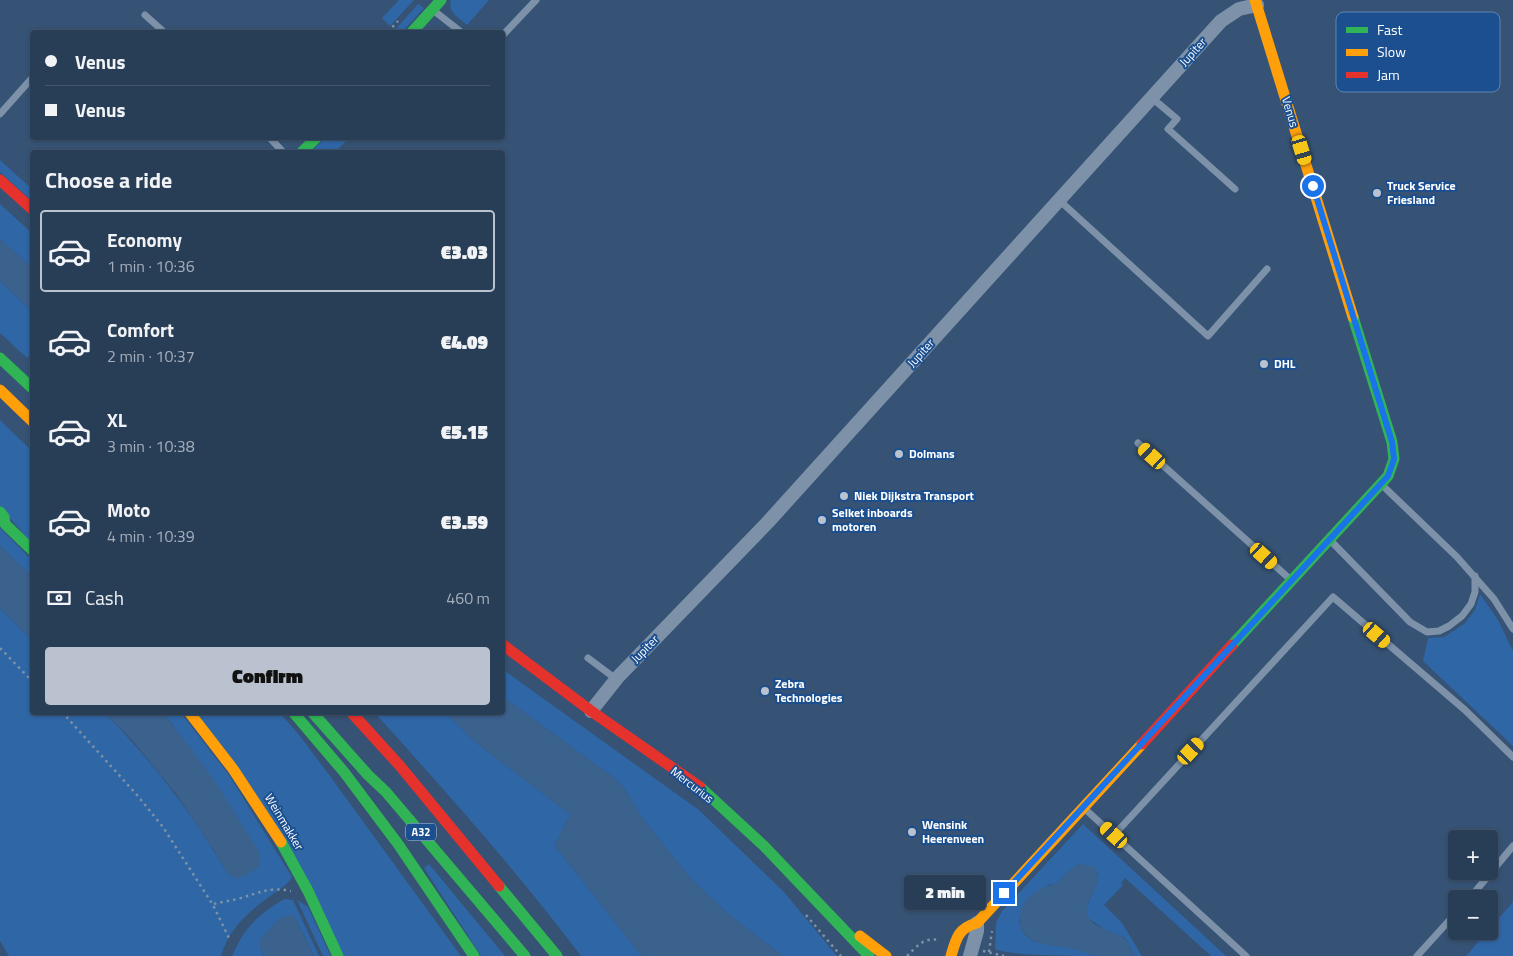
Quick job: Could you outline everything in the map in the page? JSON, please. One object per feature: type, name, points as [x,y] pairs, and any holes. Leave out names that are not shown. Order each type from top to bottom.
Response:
[{"type":"main road","points":[[414,30],[441,0]]},
{"type":"main road","name":"Venus","points":[[951,956],[959,933],[967,925],[976,923],[1292,581],[1388,476],[1394,459],[1392,442],[1256,3]]},
{"type":"main road","points":[[304,150],[314,140]]},
{"type":"main road","points":[[0,180],[30,207]]},
{"type":"main road","points":[[0,358],[30,386]]},
{"type":"main road","points":[[0,390],[30,419]]},
{"type":"main road","points":[[0,512],[4,517],[3,523],[30,548]]},
{"type":"main road","name":"Mercurius","points":[[505,646],[591,711],[712,797],[778,860],[869,956]]},
{"type":"main road","name":"Weinmakker","points":[[191,715],[232,768],[275,832],[304,884],[338,956]]},
{"type":"main road","name":"A32","points":[[296,715],[344,772],[398,844],[474,956]]},
{"type":"main road","name":"A32","points":[[315,715],[368,775],[386,792],[525,956]]},
{"type":"main road","name":"A32","points":[[354,715],[400,766],[556,956]]},
{"type":"main road","name":"Mercurius","points":[[825,909],[886,956]]},
{"type":"street","name":"Jupiter","points":[[591,711],[616,679],[768,522],[1221,21],[1239,9],[1256,3]]},
{"type":"street","points":[[973,953],[977,931],[976,923]]},
{"type":"lane","points":[[505,33],[536,0]]},
{"type":"lane","points":[[432,10],[458,30]]},
{"type":"lane","points":[[145,15],[162,30]]},
{"type":"lane","points":[[0,114],[30,80]]},
{"type":"lane","points":[[1152,98],[1177,119],[1168,129],[1234,189]]},
{"type":"lane","points":[[272,140],[281,150]]},
{"type":"lane","points":[[1059,200],[1208,336],[1267,269]]},
{"type":"lane","points":[[1138,443],[1292,581]]},
{"type":"lane","points":[[1381,484],[1475,576],[1494,599],[1513,629]]},
{"type":"lane","points":[[1329,540],[1410,622],[1428,632],[1439,631],[1462,616],[1471,604],[1475,592],[1475,576]]},
{"type":"lane","points":[[1114,835],[1333,598],[1465,710],[1513,757]]},
{"type":"lane","points":[[588,658],[616,679]]},
{"type":"lane","points":[[1083,807],[1246,956]]},
{"type":"lane","points":[[1476,890],[1513,846]]},
{"type":"lane","points":[[1417,956],[1448,923]]},
{"type":"path","points":[[0,648],[30,679]]},
{"type":"path","points":[[65,715],[137,795],[163,827],[213,904],[229,938],[232,940]]},
{"type":"path","points":[[213,904],[261,891],[290,891]]},
{"type":"path","points":[[802,909],[841,956]]},
{"type":"path","points":[[907,956],[925,940],[941,940]]},
{"type":"path","points":[[973,953],[1004,956]]},
{"type":"shaded area","points":[[399,0],[414,0],[390,26],[382,18]]},
{"type":"shaded area","points":[[451,0],[489,0],[467,25],[452,11]]},
{"type":"shaded area","points":[[418,4],[424,8],[404,30],[395,30]]},
{"type":"shaded area","points":[[323,140],[347,140],[337,150],[313,150]]},
{"type":"shaded area","points":[[0,160],[30,187],[30,199],[0,172]]},
{"type":"shaded area","points":[[0,204],[30,231],[30,266],[0,239]]},
{"type":"shaded area","points":[[0,239],[30,266],[30,309],[0,281]]},
{"type":"shaded area","points":[[0,281],[30,309],[30,355],[27,358],[0,333]]},
{"type":"shaded area","points":[[0,420],[30,449],[30,541],[0,507]]},
{"type":"shaded area","points":[[0,528],[30,558],[30,575],[0,546]]},
{"type":"shaded area","points":[[0,546],[30,575],[30,638],[0,608]]},
{"type":"shaded area","points":[[1480,594],[1498,620],[1513,651],[1513,746],[1423,661],[1428,638],[1444,637],[1464,624],[1475,610]]},
{"type":"shaded area","points":[[0,608],[30,638],[30,715],[107,715],[171,789],[227,873],[173,725],[164,715],[183,715],[229,775],[292,877],[240,922],[224,946],[221,956],[9,956],[0,941]]},
{"type":"shaded area","points":[[505,671],[699,810],[784,892],[837,956],[783,956],[727,913],[690,878],[645,822],[623,787],[614,778],[505,698]]},
{"type":"shaded area","points":[[505,698],[614,778],[623,787],[645,822],[690,878],[727,913],[783,956],[642,956],[555,846],[570,814],[475,742],[448,715],[505,715]]},
{"type":"shaded area","points":[[107,715],[164,715],[201,763],[237,816],[259,852],[259,867],[237,879],[227,873],[177,795],[132,740]]},
{"type":"shaded area","points":[[196,715],[282,715],[330,776],[461,956],[344,956]]},
{"type":"shaded area","points":[[377,715],[448,715],[475,742],[570,814],[555,846],[642,956],[581,956],[557,924],[455,802]]},
{"type":"shaded area","points":[[1083,824],[1226,956],[1211,956],[1125,878],[1121,883],[1123,885],[1104,905],[1122,923],[1142,956],[1135,956],[1125,938],[1104,929],[1089,919],[1086,913],[1087,906],[1098,880],[1098,873],[1086,865],[1077,865],[1056,884],[1048,885],[1019,920],[1026,936],[1036,942],[1077,949],[1095,956],[1028,954],[995,949],[996,923],[1002,911]]},
{"type":"shaded area","points":[[429,864],[505,956],[481,956],[424,868]]},
{"type":"shaded area","points":[[1081,864],[1094,867],[1098,880],[1088,902],[1087,914],[1089,919],[1098,926],[1125,939],[1135,956],[1094,956],[1072,948],[1038,943],[1027,936],[1021,928],[1021,912],[1025,901],[1038,890],[1058,882],[1073,867]]},
{"type":"shaded area","points":[[284,899],[293,900],[319,956],[314,956],[295,917],[280,918],[265,934],[260,944],[264,956],[232,956],[247,929],[266,911]]},
{"type":"shaded area","points":[[297,900],[308,907],[331,956],[323,956]]},
{"type":"shaded area","points":[[1513,902],[1513,956],[1466,956],[1480,940],[1498,940],[1498,919]]},
{"type":"shaded area","points":[[290,915],[295,917],[314,956],[264,956],[260,944],[262,938],[280,918]]},
{"type":"traffic: fast","points":[[414,30],[441,0]]},
{"type":"traffic: fast","points":[[304,150],[314,140]]},
{"type":"traffic: fast","points":[[1232,645],[1388,476],[1394,459],[1392,442],[1353,317]]},
{"type":"traffic: fast","points":[[0,358],[30,386]]},
{"type":"traffic: fast","points":[[0,512],[4,517],[5,524],[30,548]]},
{"type":"traffic: fast","points":[[296,715],[344,772],[398,844],[474,956]]},
{"type":"traffic: fast","points":[[315,715],[368,775],[386,792],[525,956]]},
{"type":"traffic: fast","points":[[700,787],[764,846],[869,956]]},
{"type":"traffic: fast","points":[[281,842],[308,891],[338,956]]},
{"type":"traffic: fast","points":[[499,886],[557,956]]},
{"type":"traffic: slow","points":[[1255,0],[1353,317]]},
{"type":"traffic: slow","points":[[0,390],[30,419]]},
{"type":"traffic: slow","points":[[191,715],[233,769],[281,842]]},
{"type":"traffic: slow","points":[[951,956],[956,939],[962,931],[977,923],[1142,744]]},
{"type":"traffic: slow","points":[[860,936],[886,956]]},
{"type":"traffic: jam","points":[[0,180],[30,207]]},
{"type":"traffic: jam","points":[[1142,744],[1232,645]]},
{"type":"traffic: jam","points":[[505,646],[591,711],[700,787]]},
{"type":"traffic: jam","points":[[354,715],[400,766],[499,886]]},
{"type":"place","name":"Truck Service Friesland","points":[[1377,193]]},
{"type":"place","name":"DHL","points":[[1264,364]]},
{"type":"place","name":"Dolmans","points":[[899,454]]},
{"type":"place","name":"Niek Dijkstra Transport","points":[[844,496]]},
{"type":"place","name":"Selket inboards motoren","points":[[822,520]]},
{"type":"place","name":"Zebra Technologies","points":[[765,691]]},
{"type":"place","name":"Wensink Heerenveen","points":[[912,832]]},
{"type":"route","points":[[1004,893],[1388,476],[1394,459],[1392,442],[1313,186]]}]
